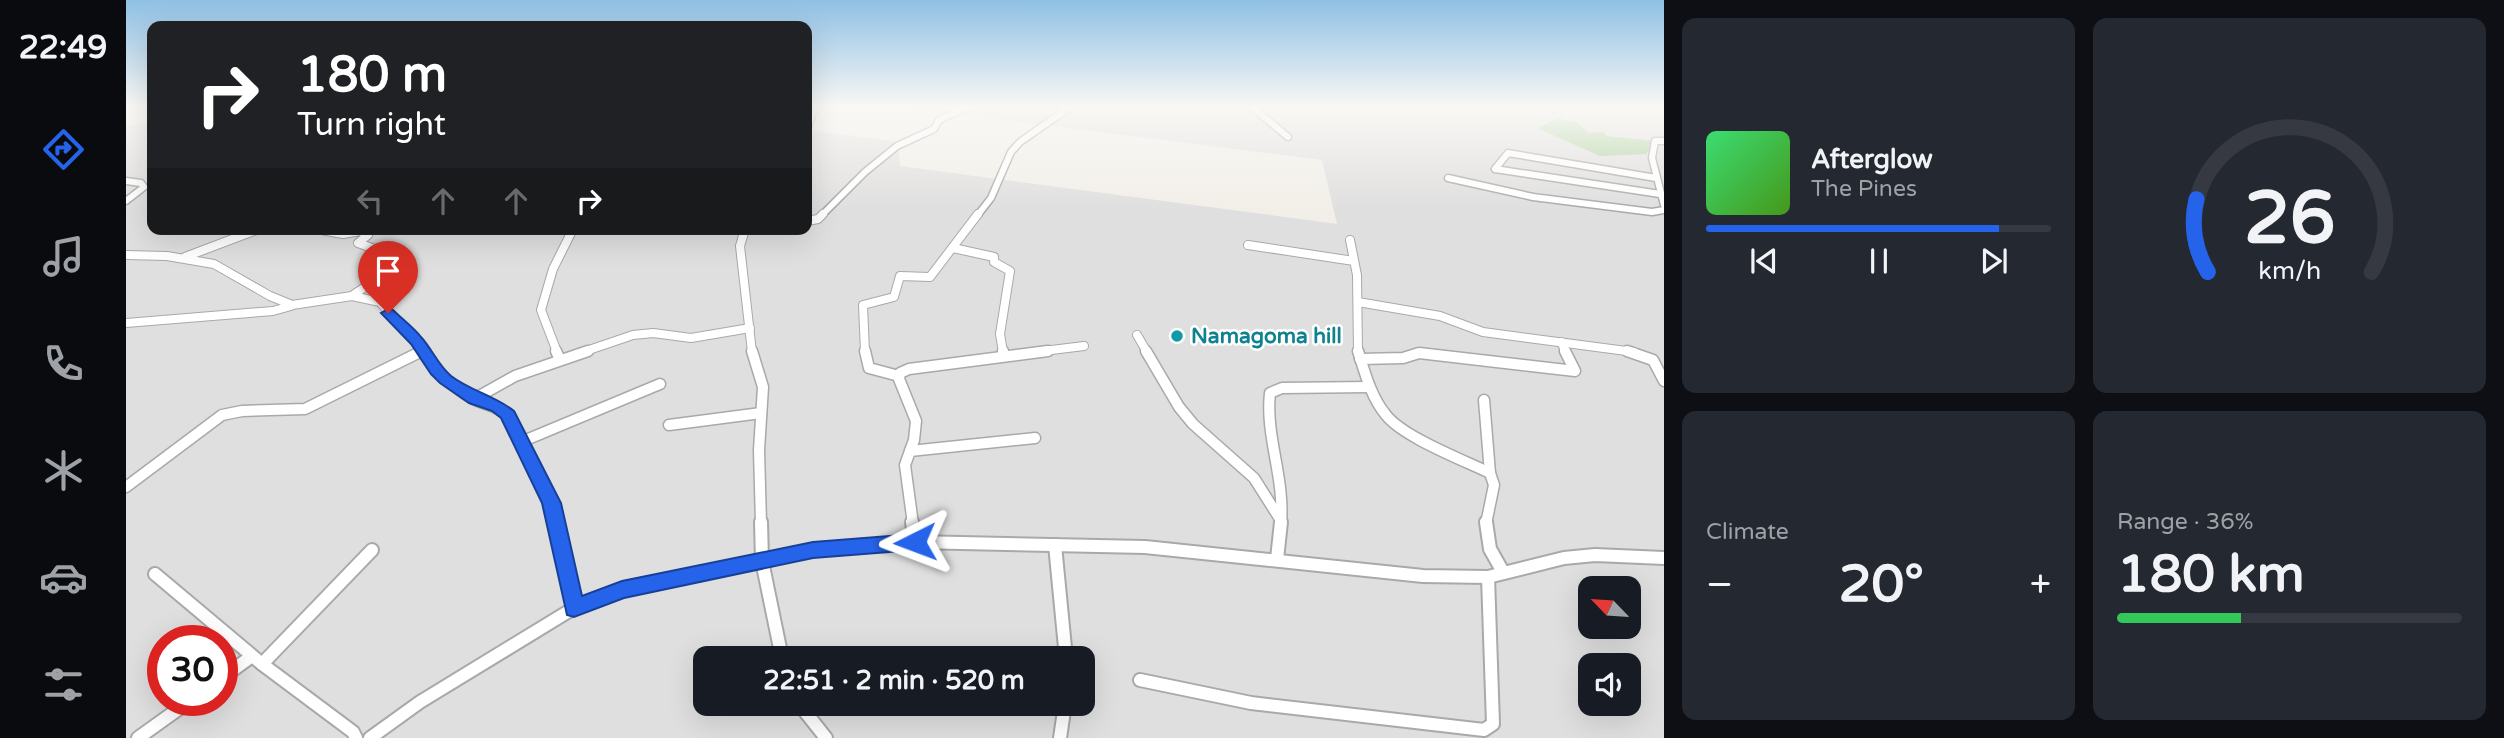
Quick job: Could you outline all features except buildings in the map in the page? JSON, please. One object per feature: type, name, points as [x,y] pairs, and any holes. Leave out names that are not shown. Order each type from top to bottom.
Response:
[{"type":"street","points":[[812,220],[818,219],[897,146],[907,141]]},
{"type":"street","points":[[1024,141],[1011,152],[991,198],[930,277],[900,276],[894,297],[869,302],[861,308],[869,368],[899,376],[909,369],[1084,346]]},
{"type":"street","points":[[1448,178],[1533,197],[1652,212],[1664,208],[1652,158],[1655,141]]},
{"type":"street","points":[[1656,178],[1508,153],[1495,169],[1660,194]]},
{"type":"street","points":[[126,181],[141,183],[144,187],[126,201]]},
{"type":"street","points":[[184,258],[243,235]]},
{"type":"street","points":[[352,296],[396,264],[391,255],[358,243],[367,235]]},
{"type":"street","points":[[560,360],[541,310],[553,269],[570,235]]},
{"type":"street","points":[[743,235],[740,246],[752,351],[762,387],[759,450],[762,561],[780,646]]},
{"type":"street","points":[[1350,240],[1358,302],[1360,333],[1357,348],[1369,387],[1387,417],[1422,440],[1490,473]]},
{"type":"street","points":[[1248,245],[1354,261]]},
{"type":"street","points":[[953,248],[994,257],[993,262],[1010,271],[1010,296],[1002,315],[999,343],[1004,355]]},
{"type":"street","points":[[126,255],[184,258],[214,264],[260,291],[292,305]]},
{"type":"street","points":[[126,323],[272,311],[292,305],[352,296],[380,302],[416,341],[446,380],[474,399],[498,407],[508,415],[551,503],[574,608]]},
{"type":"street","points":[[1358,302],[1453,319],[1470,324],[1483,332],[1641,355],[1653,360],[1664,381]]},
{"type":"street","points":[[474,399],[515,376],[633,335],[653,332],[691,338],[750,328]]},
{"type":"street","points":[[1137,335],[1179,407],[1193,424],[1254,478],[1280,519]]},
{"type":"street","points":[[1360,359],[1403,358],[1419,354],[1575,371],[1561,342]]},
{"type":"street","points":[[126,486],[222,415],[240,411],[305,409],[422,351]]},
{"type":"street","points":[[899,376],[916,421],[905,465],[915,542]]},
{"type":"street","points":[[521,442],[660,384]]},
{"type":"street","points":[[1277,559],[1283,491],[1273,437],[1270,393],[1282,388],[1313,390],[1369,387]]},
{"type":"street","points":[[1483,400],[1490,473],[1494,479],[1495,490],[1488,506],[1487,543],[1491,555],[1503,572]]},
{"type":"street","points":[[669,425],[761,413]]},
{"type":"street","points":[[910,451],[1035,438]]},
{"type":"street","points":[[370,738],[442,688],[574,608],[622,590],[842,547],[915,542],[1145,547],[1423,576],[1488,577],[1595,555],[1664,558]]},
{"type":"street","points":[[1055,545],[1065,646]]},
{"type":"street","points":[[238,670],[257,660],[372,550]]},
{"type":"street","points":[[155,574],[257,660],[354,732],[356,738]]},
{"type":"street","points":[[1140,680],[1251,703],[1484,730],[1493,724],[1488,577]]},
{"type":"street","points":[[138,738],[169,716]]},
{"type":"street","points":[[809,716],[827,738]]},
{"type":"street","points":[[1059,738],[1063,716]]},
{"type":"shaded area","points":[[126,141],[147,141],[147,235],[812,235],[812,141],[898,142],[900,166],[1337,224],[1322,160],[1175,141],[1664,141],[1664,738],[126,738]]},
{"type":"green space","points":[[1567,141],[1655,141],[1646,154],[1600,156]]},
{"type":"place","name":"Namagoma hill","points":[[1177,336]]},
{"type":"route","points":[[388,313],[416,341],[436,371],[446,380],[474,399],[498,407],[508,415],[551,503],[565,557],[574,608],[622,590],[813,550],[915,542]]}]
